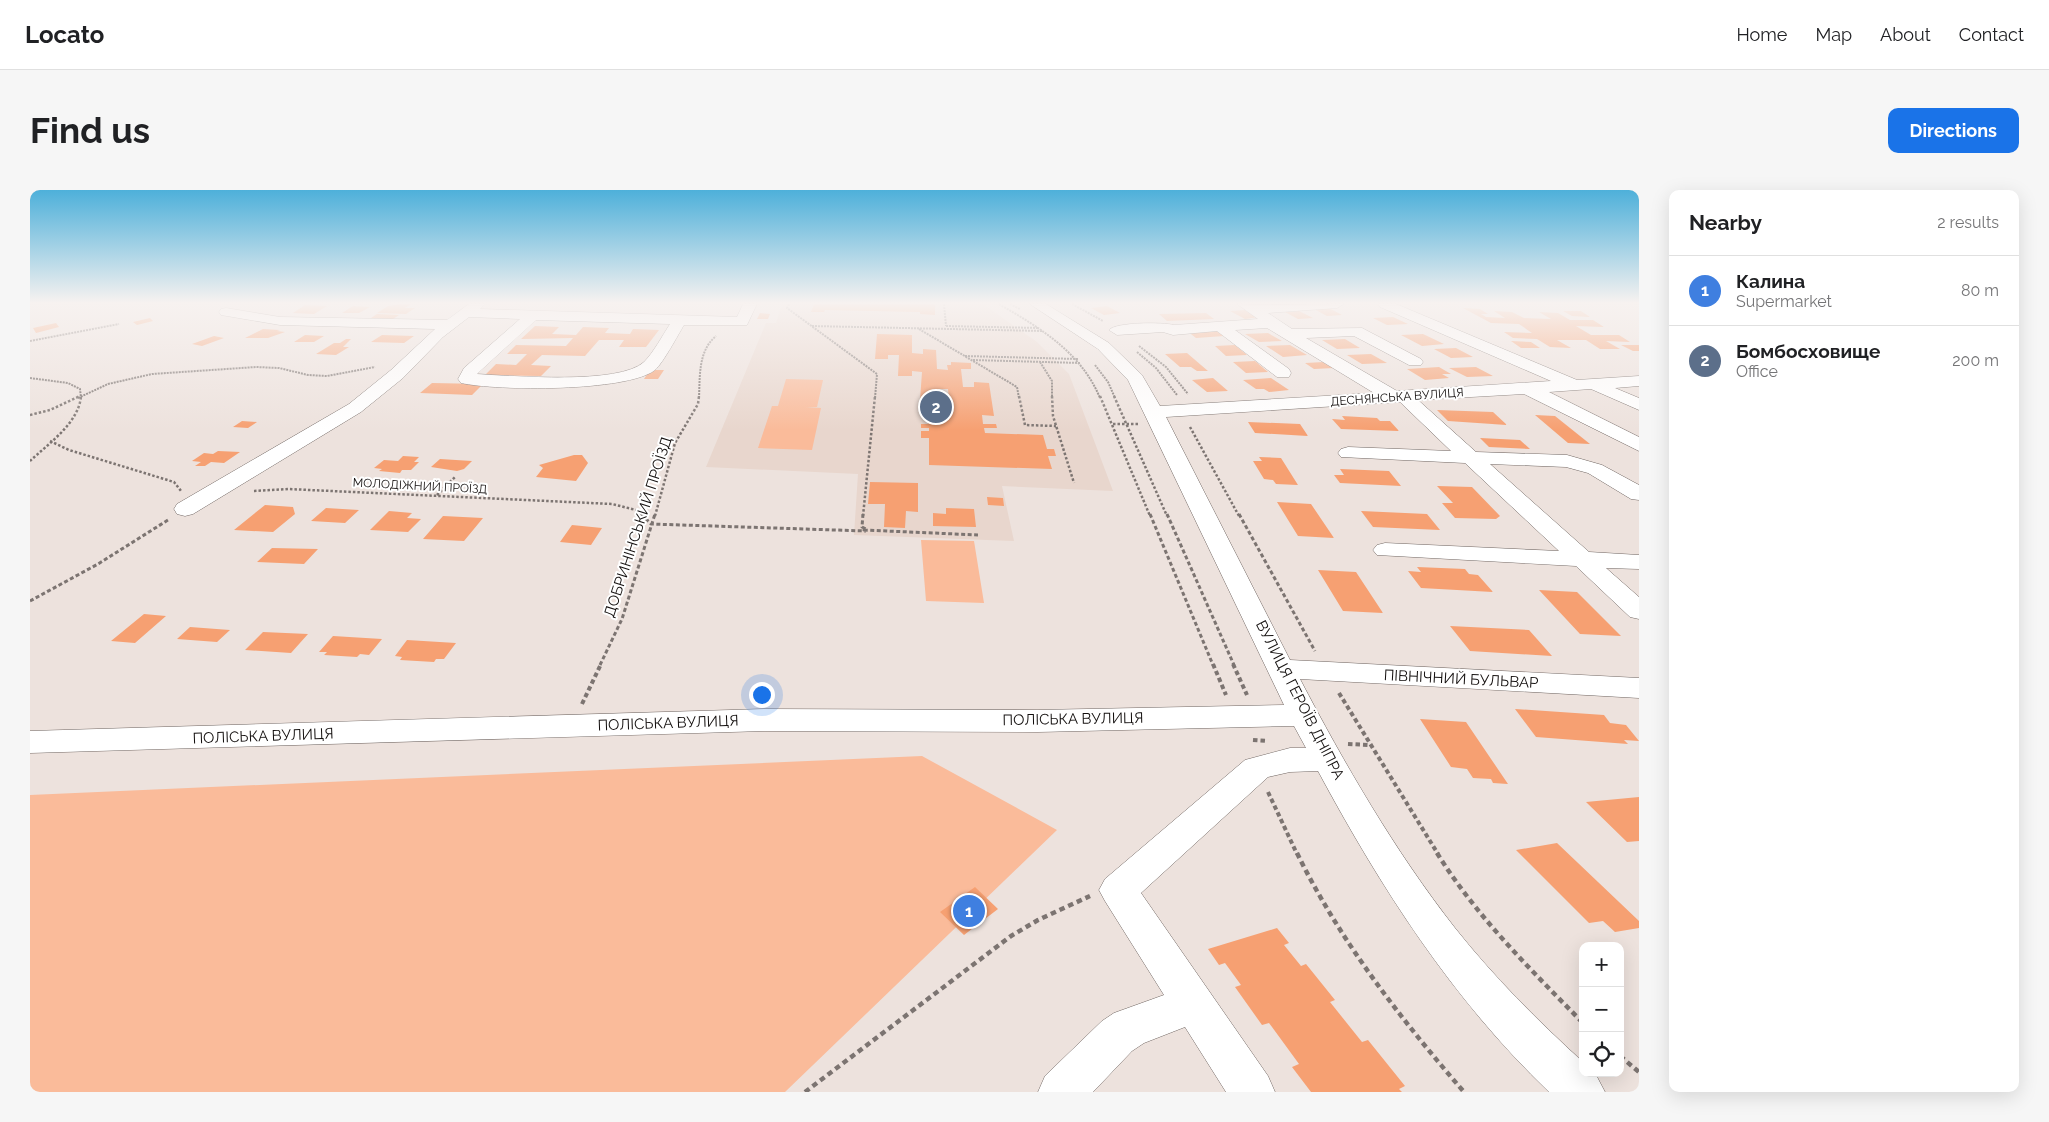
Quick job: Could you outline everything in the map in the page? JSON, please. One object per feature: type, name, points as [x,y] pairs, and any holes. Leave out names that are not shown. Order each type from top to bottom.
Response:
[{"type":"street","points":[[185,509],[355,408],[377,391],[426,346]]},
{"type":"street","points":[[498,346],[470,372],[467,379],[566,384],[629,375],[648,366],[662,346]]},
{"type":"street","name":"ВУЛИЦЯ ГЕРОЇВ ДНІПРА","points":[[1102,346],[1133,374],[1168,412],[1283,669],[1329,759],[1381,851],[1441,940],[1515,1027],[1582,1092]]},
{"type":"street","points":[[1247,346],[1282,373]]},
{"type":"street","points":[[1312,346],[1400,398],[1470,456],[1639,611]]},
{"type":"street","points":[[1385,346],[1415,362]]},
{"type":"street","points":[[1483,346],[1576,386]]},
{"type":"street","name":"ДЕСНЯНСЬКА ВУЛИЦЯ","points":[[1168,412],[1639,381]]},
{"type":"street","points":[[1594,384],[1639,405]]},
{"type":"street","points":[[1529,389],[1639,445]]},
{"type":"street","points":[[1348,453],[1548,459],[1576,463],[1603,473],[1639,494]]},
{"type":"street","points":[[1385,550],[1639,562]]},
{"type":"street","name":"ПІВНІЧНИЙ БУЛЬВАР","points":[[1283,669],[1639,688]]},
{"type":"street","name":"ПОЛІСЬКА ВУЛИЦЯ","points":[[30,742],[764,720],[1056,720],[1306,715]]},
{"type":"street","points":[[1252,1092],[1118,890],[1257,768],[1290,760],[1329,759]]},
{"type":"street","points":[[1061,1092],[1117,1036],[1130,1028],[1193,1004]]},
{"type":"path","name":"ДОБРИНІНСЬКИЙ ПРОЇЗД","points":[[575,726],[587,689],[619,627],[675,443],[698,404],[700,364],[707,346]]},
{"type":"path","points":[[840,346],[878,374],[862,527],[866,531]]},
{"type":"path","points":[[948,346],[1017,387],[1025,425],[1056,426]]},
{"type":"path","points":[[1140,346],[1159,360],[1195,402],[1179,403],[1168,412],[1452,877],[1510,949],[1579,1019]]},
{"type":"path","points":[[965,356],[1078,359]]},
{"type":"path","points":[[30,415],[50,410],[81,395],[122,380],[166,372],[256,367],[326,376],[412,359]]},
{"type":"path","points":[[972,360],[1082,363]]},
{"type":"path","points":[[1040,362],[1053,385],[1053,416],[1065,449],[1074,484]]},
{"type":"path","points":[[1094,364],[1108,382],[1116,399],[1256,716]]},
{"type":"path","points":[[30,378],[68,383],[78,387],[81,395],[75,417],[30,461]]},
{"type":"path","points":[[30,601],[98,564],[185,509],[181,492],[174,482],[69,450],[50,441]]},
{"type":"path","points":[[437,496],[456,476]]},
{"type":"path","name":"МОЛОДІЖНИЙ ПРОЇЗД","points":[[253,491],[288,489],[612,504],[636,510],[651,524]]},
{"type":"path","points":[[651,524],[978,535]]},
{"type":"path","points":[[805,1092],[1011,936],[1079,899],[1118,890]]},
{"type":"path","points":[[1624,1059],[1639,1072]]},
{"type":"shaded area","points":[[756,346],[1041,346],[1069,374],[1113,491],[1002,486],[1014,541],[854,535],[858,474],[706,467]]},
{"type":"shaded area","points":[[786,379],[823,380],[817,407],[806,407],[821,408],[812,450],[758,448],[772,406],[778,406]]},
{"type":"shaded area","points":[[921,540],[974,541],[984,603],[926,601]]},
{"type":"shaded area","points":[[922,756],[1057,830],[785,1092],[30,1092],[30,795]]},
{"type":"building","points":[[329,346],[349,347],[336,355],[316,354]]},
{"type":"building","points":[[515,346],[594,346],[585,356],[542,355],[531,365],[551,366],[541,376],[485,375],[496,364],[516,365],[527,354],[507,354]]},
{"type":"building","points":[[620,346],[647,346],[646,347]]},
{"type":"building","points":[[876,346],[912,346],[912,353],[923,354],[923,349],[936,350],[937,369],[948,370],[947,365],[951,365],[951,362],[971,363],[971,369],[961,369],[963,387],[974,387],[974,382],[989,383],[994,416],[982,415],[983,424],[996,424],[997,428],[984,428],[985,433],[1043,435],[1047,449],[1054,449],[1056,456],[1048,456],[1052,469],[929,465],[929,438],[921,438],[921,431],[929,431],[929,428],[921,428],[921,424],[928,424],[928,414],[937,414],[936,407],[950,407],[948,389],[938,389],[938,401],[920,400],[922,372],[912,371],[912,376],[898,376],[899,355],[888,355],[888,359],[875,359]]},
{"type":"building","points":[[1215,346],[1236,346],[1247,355],[1226,356]]},
{"type":"building","points":[[1266,346],[1292,346],[1307,355],[1283,357]]},
{"type":"building","points":[[1332,346],[1357,346],[1360,348],[1337,349]]},
{"type":"building","points":[[1518,346],[1537,346],[1540,348],[1521,348]]},
{"type":"building","points":[[1549,346],[1568,346],[1571,348]]},
{"type":"building","points":[[1595,346],[1615,346],[1620,349],[1600,349]]},
{"type":"building","points":[[1623,346],[1639,346],[1639,351],[1633,351]]},
{"type":"building","points":[[1456,348],[1473,357],[1451,358],[1434,349]]},
{"type":"building","points":[[1187,353],[1208,371],[1197,371],[1191,367],[1180,367],[1165,354]]},
{"type":"building","points":[[1371,354],[1387,363],[1362,364],[1347,355]]},
{"type":"building","points":[[1255,361],[1268,372],[1246,373],[1233,362]]},
{"type":"building","points":[[1324,362],[1334,368],[1314,369],[1305,363]]},
{"type":"building","points":[[1439,367],[1451,374],[1442,374],[1449,378],[1425,380],[1407,369]]},
{"type":"building","points":[[1476,367],[1493,376],[1467,377],[1449,368]]},
{"type":"building","points":[[650,370],[664,370],[658,379],[644,379]]},
{"type":"building","points":[[1213,378],[1228,391],[1207,392],[1192,380]]},
{"type":"building","points":[[1271,378],[1289,390],[1269,392],[1264,389],[1256,389],[1243,380]]},
{"type":"building","points":[[432,383],[483,384],[472,395],[420,393]]},
{"type":"building","points":[[1437,410],[1493,412],[1507,425],[1448,421]]},
{"type":"building","points":[[1535,415],[1555,416],[1590,444],[1568,443]]},
{"type":"building","points":[[1342,416],[1377,418],[1380,421],[1390,421],[1399,431],[1341,429],[1332,419],[1345,420]]},
{"type":"building","points":[[242,421],[257,422],[248,428],[233,427]]},
{"type":"building","points":[[1248,422],[1300,424],[1308,436],[1255,433]]},
{"type":"building","points":[[1480,438],[1520,440],[1530,449],[1489,447]]},
{"type":"building","points":[[218,451],[240,452],[224,463],[211,462],[205,466],[195,466],[201,462],[192,461],[204,453],[213,454]]},
{"type":"building","points":[[574,455],[582,455],[588,463],[576,481],[536,477],[543,468],[539,465]]},
{"type":"building","points":[[403,456],[419,457],[414,462],[419,462],[411,470],[402,470],[400,473],[379,471],[382,469],[374,468],[384,460],[398,461]]},
{"type":"building","points":[[1259,457],[1281,458],[1298,485],[1276,484],[1273,480],[1264,479],[1253,461],[1262,461]]},
{"type":"building","points":[[440,459],[472,461],[464,469],[457,471],[431,467]]},
{"type":"building","points":[[1340,469],[1389,471],[1401,486],[1340,483],[1334,475],[1344,475]]},
{"type":"building","points":[[870,482],[918,483],[918,512],[906,511],[905,528],[884,527],[885,504],[868,504]]},
{"type":"building","points":[[1437,486],[1472,487],[1500,516],[1496,519],[1455,518],[1442,503],[1453,503]]},
{"type":"building","points":[[987,497],[1003,498],[1004,506],[988,505]]},
{"type":"building","points":[[1277,502],[1311,504],[1334,538],[1298,536]]},
{"type":"building","points":[[265,505],[293,507],[295,514],[273,532],[234,530]]},
{"type":"building","points":[[326,508],[359,510],[345,523],[311,521]]},
{"type":"building","points":[[946,508],[974,509],[976,527],[933,526],[933,513],[946,514]]},
{"type":"building","points":[[389,511],[412,513],[407,518],[421,519],[408,532],[370,530]]},
{"type":"building","points":[[1361,511],[1427,514],[1440,530],[1373,527]]},
{"type":"building","points":[[443,516],[483,518],[464,541],[423,539]]},
{"type":"building","points":[[572,525],[602,528],[591,545],[560,542]]},
{"type":"building","points":[[272,548],[318,549],[304,564],[257,562]]},
{"type":"building","points":[[1417,567],[1465,569],[1469,574],[1478,575],[1493,592],[1421,588],[1408,571],[1421,572]]},
{"type":"building","points":[[1318,570],[1356,572],[1383,613],[1343,611]]},
{"type":"building","points":[[1539,590],[1577,592],[1621,636],[1580,634]]},
{"type":"building","points":[[144,614],[166,616],[135,643],[111,641]]},
{"type":"building","points":[[1450,626],[1529,630],[1552,656],[1470,651]]},
{"type":"building","points":[[190,627],[230,630],[217,642],[177,639]]},
{"type":"building","points":[[263,632],[308,634],[291,653],[245,650]]},
{"type":"building","points":[[333,636],[382,639],[369,655],[360,654],[357,657],[324,655],[327,652],[319,652]]},
{"type":"building","points":[[407,640],[456,643],[444,659],[436,659],[434,662],[400,660],[402,657],[395,656]]},
{"type":"building","points":[[1515,709],[1604,715],[1610,723],[1626,725],[1639,741],[1624,740],[1628,744],[1536,737]]},
{"type":"building","points":[[1420,719],[1466,722],[1508,784],[1493,783],[1491,779],[1473,778],[1467,769],[1451,767]]},
{"type":"building","points":[[1639,797],[1639,841],[1627,842],[1586,802]]},
{"type":"building","points":[[1557,843],[1639,921],[1639,928],[1615,932],[1603,921],[1589,923],[1516,850]]},
{"type":"building","points":[[975,887],[998,909],[964,935],[940,912]]},
{"type":"building","points":[[1277,928],[1289,943],[1284,945],[1301,966],[1306,964],[1335,1000],[1330,1002],[1362,1042],[1368,1040],[1405,1086],[1399,1089],[1402,1092],[1311,1092],[1292,1067],[1299,1064],[1269,1023],[1262,1025],[1235,987],[1241,985],[1225,963],[1219,965],[1208,949]]},
{"type":"place","name":"Бомбосховище","points":[[936,407]]},
{"type":"place","name":"Калина","points":[[969,911]]}]
